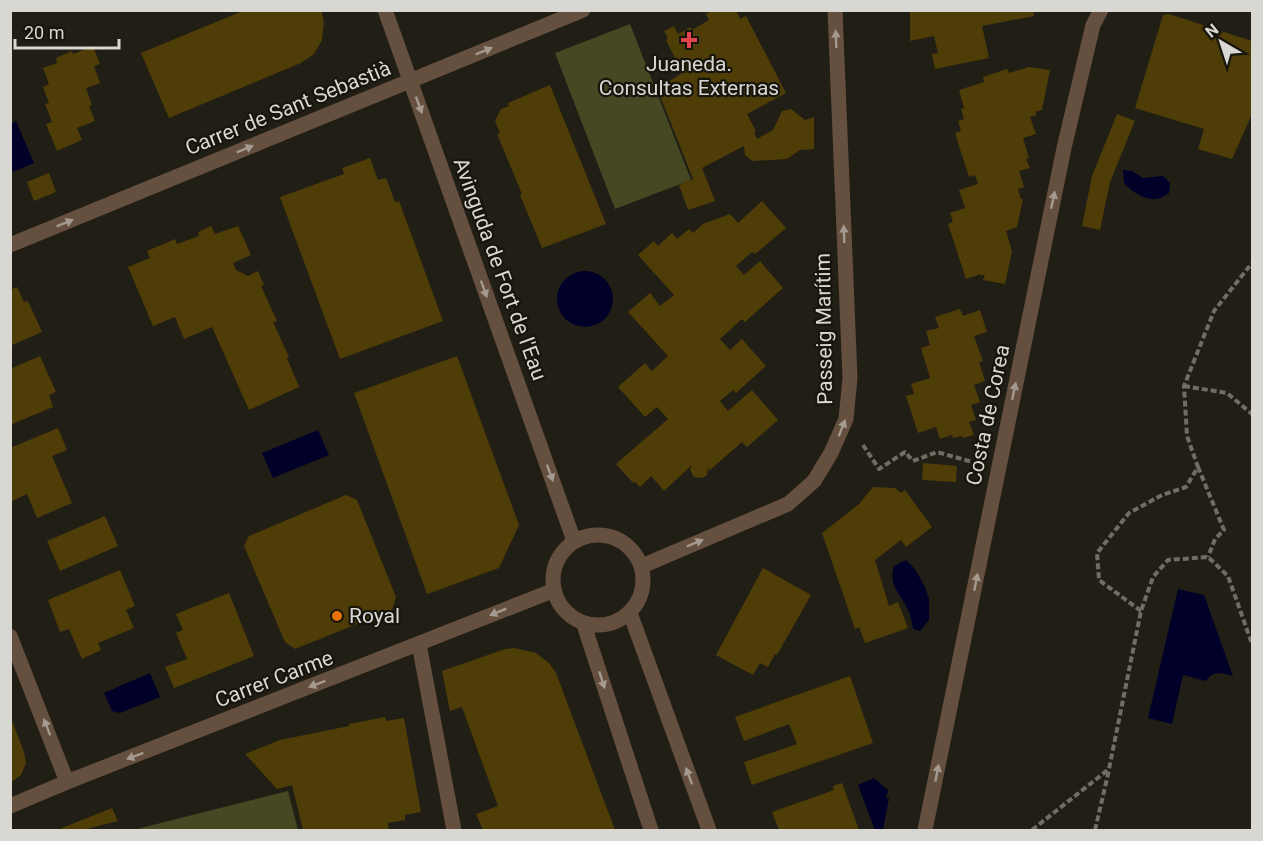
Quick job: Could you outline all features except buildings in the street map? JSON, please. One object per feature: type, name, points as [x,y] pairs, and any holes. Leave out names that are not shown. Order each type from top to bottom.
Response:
[{"type":"street","name":"Avinguda de Fort de l'Eau","points":[[385,10],[574,541]]},
{"type":"street","name":"Carrer de Sant Sebastià","points":[[10,245],[583,10]]},
{"type":"street","name":"Passeig Marítim","points":[[642,566],[788,504],[814,481],[831,453],[846,419],[850,378],[835,10]]},
{"type":"street","name":"Costa de Corea","points":[[926,831],[1064,148],[1093,25],[1101,10]]},
{"type":"street","points":[[595,535],[617,539],[631,549],[642,566],[644,580],[640,598],[630,613],[607,626],[584,625],[560,607],[552,591],[554,566],[561,553],[574,541],[595,535]]},
{"type":"street","name":"Carrer Carme","points":[[10,806],[552,591]]},
{"type":"street","points":[[630,613],[709,831]]},
{"type":"street","points":[[584,625],[651,831]]},
{"type":"street","points":[[10,636],[67,782]]},
{"type":"street","points":[[419,644],[454,831]]},
{"type":"path","points":[[1208,556],[1215,539],[1224,530],[1187,436],[1184,386],[1214,311],[1252,263]]},
{"type":"path","points":[[1184,386],[1227,393],[1252,414]]},
{"type":"path","points":[[846,419],[879,470],[905,452],[913,461],[937,452],[998,470]]},
{"type":"path","points":[[1141,611],[1099,580],[1097,553],[1129,513],[1162,495],[1186,487],[1198,467]]},
{"type":"path","points":[[1095,831],[1141,611],[1153,577],[1168,560],[1208,556]]},
{"type":"path","points":[[1208,556],[1228,576],[1252,644]]},
{"type":"path","points":[[1032,831],[1109,769]]},
{"type":"green space","points":[[630,24],[691,180],[615,209],[555,53]]},
{"type":"green space","points":[[288,791],[298,830],[133,830]]},
{"type":"water","points":[[16,121],[34,163],[13,172],[11,124]]},
{"type":"water","points":[[1123,170],[1132,171],[1143,178],[1163,176],[1170,183],[1169,193],[1157,199],[1145,198],[1124,183]]},
{"type":"water","points":[[585,271],[596,273],[605,279],[611,288],[613,299],[611,310],[605,319],[596,325],[585,327],[574,325],[565,319],[559,310],[557,299],[559,288],[565,279],[574,273]]},
{"type":"water","points":[[318,430],[329,455],[273,478],[262,453]]},
{"type":"water","points":[[906,560],[915,569],[929,599],[929,620],[920,631],[913,629],[909,612],[894,585],[894,566]]},
{"type":"water","points":[[1178,589],[1204,595],[1233,676],[1215,674],[1206,681],[1183,675],[1172,724],[1148,718]]},
{"type":"water","points":[[150,673],[160,697],[120,713],[112,711],[104,693]]},
{"type":"water","points":[[874,778],[888,790],[886,798],[889,798],[883,830],[875,830],[858,785]]},
{"type":"place","name":"Juaneda. Consultas Externas","points":[[689,40]]},
{"type":"place","name":"Royal","points":[[337,616]]}]
